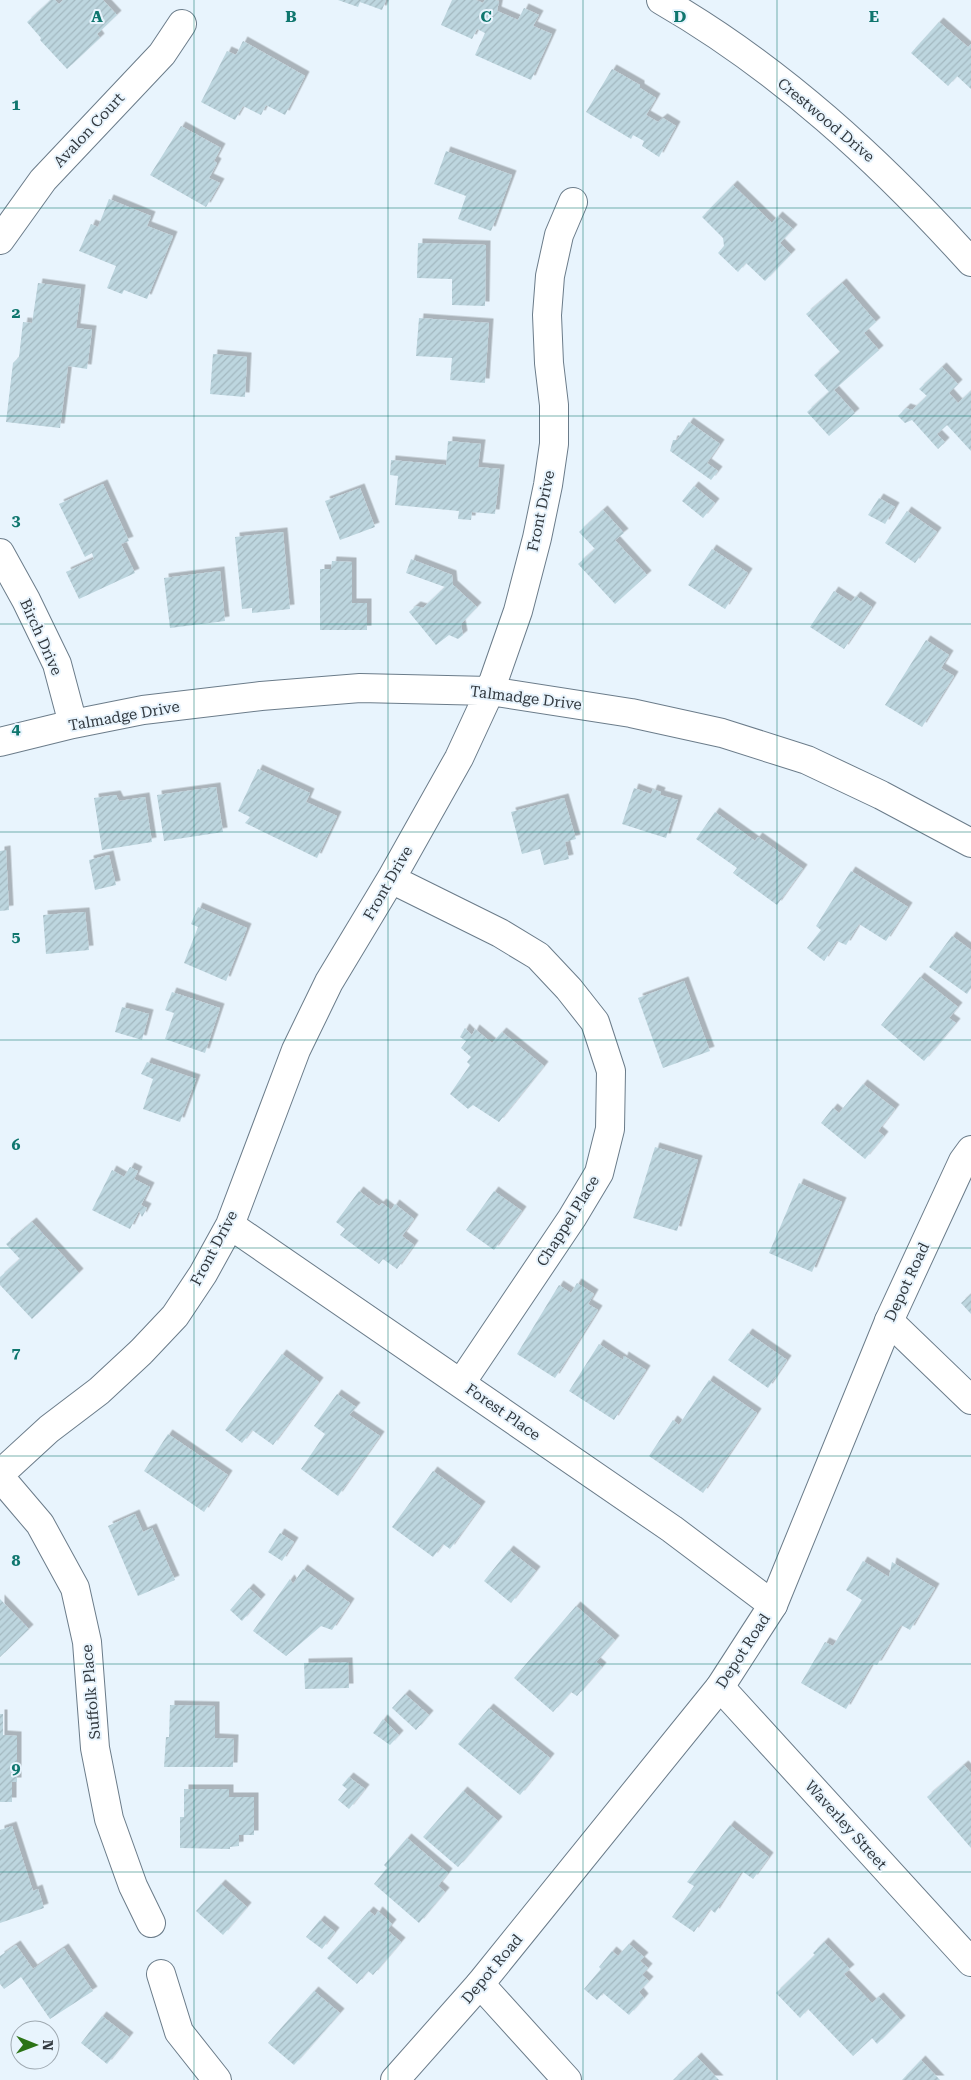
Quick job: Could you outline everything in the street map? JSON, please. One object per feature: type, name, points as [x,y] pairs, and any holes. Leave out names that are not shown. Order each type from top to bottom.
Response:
[{"type":"street","name":"Crestwood Drive","points":[[661,0],[703,24],[798,93],[888,173],[971,262]]},
{"type":"street","name":"Avalon Court","points":[[0,240],[43,180],[162,54],[182,24]]},
{"type":"street","name":"Front Drive","points":[[0,1476],[49,1429],[99,1391],[141,1352],[168,1323],[203,1274],[230,1225],[296,1050],[329,982],[391,879],[459,758],[490,691],[518,611],[537,538],[548,485],[554,444],[554,405],[549,363],[547,315],[550,276],[559,235],[573,202]]},
{"type":"street","name":"Birch Drive","points":[[0,553],[26,600],[56,664],[73,724]]},
{"type":"street","name":"Talmadge Drive","points":[[0,742],[73,724],[143,710],[261,696],[350,688],[490,691],[631,713],[732,736],[807,760],[881,795],[971,843]]},
{"type":"street","name":"Chappel Place","points":[[391,879],[500,933],[538,956],[569,989],[594,1022],[611,1071],[610,1128],[598,1173],[572,1218],[461,1383]]},
{"type":"street","name":"Depot Road","points":[[395,2080],[480,1984],[720,1688],[773,1605],[889,1321],[963,1161],[971,1150]]},
{"type":"street","name":"Forest Place","points":[[230,1225],[672,1529],[773,1605]]},
{"type":"street","points":[[889,1321],[971,1400]]},
{"type":"street","name":"Suffolk Place","points":[[0,1476],[40,1524],[76,1588],[87,1642],[96,1748],[109,1819],[133,1886],[151,1923]]},
{"type":"street","name":"Waverley Street","points":[[720,1688],[971,1962]]},
{"type":"street","points":[[160,1974],[179,2032],[217,2080]]},
{"type":"street","points":[[480,1984],[567,2080]]},
{"type":"building","points":[[51,0],[55,0],[59,4],[63,0],[103,0],[117,15],[97,34],[100,38],[67,69],[40,40],[41,38],[27,22]]},
{"type":"building","points":[[338,0],[386,0],[382,10],[360,2],[358,7]]},
{"type":"building","points":[[452,0],[476,0],[483,3],[485,0],[496,0],[499,1],[497,11],[518,20],[524,8],[539,15],[533,26],[552,34],[531,80],[475,55],[485,33],[477,29],[472,39],[441,25]]},
{"type":"building","points":[[939,22],[968,47],[971,44],[971,89],[957,76],[948,86],[911,53]]},
{"type":"building","points":[[243,41],[305,76],[285,115],[266,105],[261,115],[243,106],[235,120],[201,102],[227,51],[236,55]]},
{"type":"building","points":[[612,69],[640,85],[640,88],[656,98],[646,115],[658,122],[663,118],[676,126],[659,157],[642,146],[644,141],[633,135],[631,139],[586,112]]},
{"type":"building","points":[[181,126],[221,148],[214,161],[217,163],[209,178],[220,183],[206,207],[150,175]]},
{"type":"building","points":[[446,151],[512,175],[491,231],[458,219],[466,196],[434,184]]},
{"type":"building","points":[[733,185],[772,223],[778,216],[793,229],[780,243],[791,254],[765,281],[746,263],[738,272],[718,253],[724,246],[723,238],[702,217]]},
{"type":"building","points":[[109,199],[151,216],[147,226],[173,236],[147,299],[124,290],[122,294],[107,288],[116,266],[79,251],[91,224],[98,227]]},
{"type":"building","points":[[418,243],[486,245],[485,306],[452,305],[452,279],[417,278]]},
{"type":"building","points":[[38,283],[81,289],[76,328],[92,330],[87,369],[68,366],[60,428],[6,422],[13,363],[19,357],[23,322],[32,323]]},
{"type":"building","points":[[842,283],[876,322],[864,333],[879,350],[834,390],[855,413],[829,436],[807,412],[829,392],[814,375],[840,352],[806,314]]},
{"type":"building","points":[[419,318],[489,323],[485,383],[450,380],[452,358],[416,356]]},
{"type":"building","points":[[213,354],[247,357],[245,397],[210,394]]},
{"type":"building","points":[[942,367],[958,384],[949,393],[958,403],[971,391],[971,451],[947,425],[937,434],[945,442],[938,449],[912,420],[905,423],[898,416],[906,408],[912,410],[927,396],[919,389]]},
{"type":"building","points":[[689,422],[720,444],[707,463],[718,471],[711,480],[670,451],[673,440],[677,440]]},
{"type":"building","points":[[448,441],[481,444],[478,467],[500,469],[495,514],[472,512],[471,520],[458,519],[459,511],[395,505],[398,476],[390,475],[391,460],[446,465]]},
{"type":"building","points":[[103,484],[129,541],[121,544],[135,573],[79,599],[66,572],[94,559],[92,553],[85,557],[59,504]]},
{"type":"building","points":[[694,486],[715,503],[703,518],[682,501]]},
{"type":"building","points":[[360,488],[375,527],[340,540],[325,501]]},
{"type":"building","points":[[879,498],[895,507],[885,524],[868,515]]},
{"type":"building","points":[[603,510],[624,533],[615,540],[647,575],[615,604],[578,564],[595,549],[579,532]]},
{"type":"building","points":[[907,511],[937,532],[915,563],[885,543]]},
{"type":"building","points":[[283,532],[290,609],[252,613],[252,608],[242,609],[235,537]]},
{"type":"building","points":[[712,549],[748,573],[725,609],[688,585]]},
{"type":"building","points":[[411,559],[452,575],[453,585],[477,607],[461,624],[463,635],[458,639],[449,635],[436,645],[409,612],[416,606],[423,608],[445,587],[406,573]]},
{"type":"building","points":[[332,561],[352,562],[352,603],[367,603],[367,630],[320,630],[320,569],[331,569]]},
{"type":"building","points":[[220,571],[225,621],[170,628],[164,578]]},
{"type":"building","points":[[834,591],[851,602],[856,596],[872,607],[844,649],[810,627]]},
{"type":"building","points":[[926,640],[949,655],[941,668],[954,676],[922,727],[885,705]]},
{"type":"building","points":[[258,769],[310,793],[306,802],[337,816],[317,858],[245,823],[250,817],[238,811]]},
{"type":"building","points":[[216,787],[223,832],[164,841],[157,795]]},
{"type":"building","points":[[634,788],[651,794],[653,789],[661,792],[660,795],[678,800],[666,838],[622,824]]},
{"type":"building","points":[[116,795],[119,801],[145,797],[152,842],[102,850],[94,798]]},
{"type":"building","points":[[564,798],[576,839],[565,842],[569,859],[544,865],[540,849],[522,854],[511,812]]},
{"type":"building","points":[[715,812],[755,841],[758,837],[803,869],[777,905],[733,873],[737,868],[696,839]]},
{"type":"building","points":[[6,850],[9,910],[0,911],[0,851]]},
{"type":"building","points":[[109,855],[116,885],[95,890],[89,860]]},
{"type":"building","points":[[851,871],[908,907],[886,941],[859,924],[846,945],[837,941],[824,961],[807,948],[821,930],[816,926]]},
{"type":"building","points":[[198,907],[247,928],[226,981],[184,963],[198,927],[191,924]]},
{"type":"building","points":[[85,912],[89,950],[46,954],[43,915]]},
{"type":"building","points":[[952,936],[971,950],[971,988],[967,994],[929,967]]},
{"type":"building","points":[[920,977],[958,1007],[949,1018],[956,1023],[924,1061],[881,1025]]},
{"type":"building","points":[[684,981],[710,1051],[663,1068],[638,998]]},
{"type":"building","points":[[172,992],[220,1008],[205,1053],[165,1039],[174,1013],[165,1010]]},
{"type":"building","points":[[122,1007],[149,1014],[142,1040],[115,1032]]},
{"type":"building","points":[[465,1028],[472,1035],[475,1029],[492,1043],[502,1032],[544,1066],[499,1122],[473,1105],[468,1109],[450,1094],[470,1065],[467,1062],[471,1057],[461,1048],[466,1041],[460,1037]]},
{"type":"building","points":[[147,1062],[196,1079],[180,1122],[143,1109],[153,1079],[141,1074]]},
{"type":"building","points":[[863,1084],[895,1109],[878,1131],[884,1136],[865,1159],[821,1123],[833,1108],[839,1113]]},
{"type":"building","points":[[655,1147],[698,1160],[677,1231],[633,1218]]},
{"type":"building","points":[[130,1167],[138,1171],[134,1179],[150,1187],[141,1205],[147,1208],[142,1217],[139,1211],[130,1229],[92,1210],[112,1170],[124,1177]]},
{"type":"building","points":[[799,1183],[842,1202],[812,1272],[769,1253]]},
{"type":"building","points":[[359,1191],[379,1206],[382,1203],[391,1210],[395,1204],[414,1219],[402,1236],[414,1245],[397,1269],[383,1259],[379,1264],[340,1235],[345,1229],[336,1222]]},
{"type":"building","points":[[494,1191],[522,1211],[494,1250],[466,1230]]},
{"type":"building","points":[[32,1222],[79,1273],[32,1319],[0,1285],[0,1277],[20,1259],[6,1244]]},
{"type":"building","points":[[577,1283],[594,1294],[588,1304],[598,1310],[555,1378],[517,1354],[559,1285],[571,1293]]},
{"type":"building","points":[[971,1294],[971,1314],[961,1303]]},
{"type":"building","points":[[748,1333],[787,1360],[768,1388],[728,1360]]},
{"type":"building","points":[[599,1344],[623,1360],[624,1356],[646,1370],[614,1420],[569,1391]]},
{"type":"building","points":[[282,1354],[319,1382],[273,1445],[252,1430],[242,1443],[225,1430]]},
{"type":"building","points":[[709,1380],[757,1413],[703,1493],[649,1456],[673,1420],[679,1425]]},
{"type":"building","points":[[337,1394],[356,1407],[349,1415],[380,1436],[338,1496],[301,1469],[325,1434],[314,1426]]},
{"type":"building","points":[[168,1434],[228,1475],[204,1512],[144,1471]]},
{"type":"building","points":[[433,1471],[481,1506],[450,1549],[443,1544],[433,1557],[392,1527]]},
{"type":"building","points":[[135,1514],[143,1532],[152,1528],[175,1580],[138,1596],[108,1526]]},
{"type":"building","points":[[280,1533],[294,1542],[282,1561],[268,1552]]},
{"type":"building","points":[[509,1550],[536,1571],[511,1603],[484,1581]]},
{"type":"building","points":[[863,1561],[889,1577],[892,1562],[935,1588],[910,1630],[901,1625],[877,1665],[872,1664],[846,1709],[801,1683],[825,1642],[833,1646],[862,1600],[846,1590]]},
{"type":"building","points":[[303,1569],[350,1603],[332,1630],[321,1626],[286,1656],[253,1631],[290,1579],[293,1584]]},
{"type":"building","points":[[249,1588],[261,1599],[242,1621],[230,1610]]},
{"type":"building","points":[[0,1599],[29,1629],[0,1657]]},
{"type":"building","points":[[576,1606],[615,1640],[596,1662],[602,1667],[577,1696],[571,1692],[553,1712],[514,1678]]},
{"type":"building","points":[[348,1662],[349,1688],[305,1689],[304,1663]]},
{"type":"building","points":[[405,1694],[429,1715],[416,1730],[392,1708]]},
{"type":"building","points":[[170,1705],[215,1706],[215,1738],[234,1739],[233,1767],[164,1767],[166,1737],[169,1737]]},
{"type":"building","points":[[489,1708],[550,1758],[520,1795],[458,1744]]},
{"type":"building","points":[[0,1714],[3,1714],[3,1735],[17,1736],[17,1782],[12,1782],[12,1802],[0,1802]]},
{"type":"building","points":[[383,1719],[399,1735],[390,1745],[373,1733]]},
{"type":"building","points":[[964,1765],[971,1773],[971,1848],[927,1797]]},
{"type":"building","points":[[349,1777],[365,1789],[349,1809],[338,1800],[347,1789],[342,1785]]},
{"type":"building","points":[[184,1789],[229,1789],[229,1797],[254,1797],[254,1835],[239,1835],[239,1846],[230,1847],[230,1849],[180,1848],[180,1817],[184,1817]]},
{"type":"building","points":[[463,1791],[498,1821],[458,1867],[423,1837]]},
{"type":"building","points":[[730,1825],[769,1857],[753,1879],[742,1871],[715,1913],[710,1909],[694,1932],[672,1917],[694,1886],[687,1882]]},
{"type":"building","points":[[12,1826],[33,1891],[38,1889],[44,1908],[0,1923],[0,1830]]},
{"type":"building","points":[[407,1838],[448,1873],[438,1886],[445,1892],[419,1923],[374,1884],[387,1868],[384,1865]]},
{"type":"building","points":[[221,1884],[247,1907],[223,1935],[196,1911]]},
{"type":"building","points":[[369,1911],[375,1916],[378,1911],[392,1924],[387,1930],[401,1942],[373,1975],[368,1971],[357,1984],[327,1958]]},
{"type":"building","points":[[320,1920],[335,1932],[322,1949],[306,1937]]},
{"type":"building","points":[[824,1942],[850,1969],[844,1974],[872,2003],[879,1997],[901,2020],[877,2044],[872,2038],[853,2056],[808,2009],[800,2018],[776,1993],[815,1955],[813,1953]]},
{"type":"building","points":[[629,1944],[644,1957],[640,1961],[648,1968],[642,1975],[649,1981],[639,1992],[644,1998],[629,2015],[603,1993],[597,2000],[584,1989],[601,1969],[599,1967],[612,1951],[618,1956]]},
{"type":"building","points":[[16,1945],[33,1969],[64,1948],[93,1991],[50,2019],[21,1977],[4,1989],[0,1984],[0,1956]]},
{"type":"building","points":[[314,1991],[340,2013],[294,2065],[268,2043]]},
{"type":"building","points":[[102,2016],[129,2037],[107,2064],[81,2043]]},
{"type":"building","points":[[697,2057],[719,2080],[673,2080]]},
{"type":"building","points":[[921,2060],[940,2080],[902,2080]]}]
